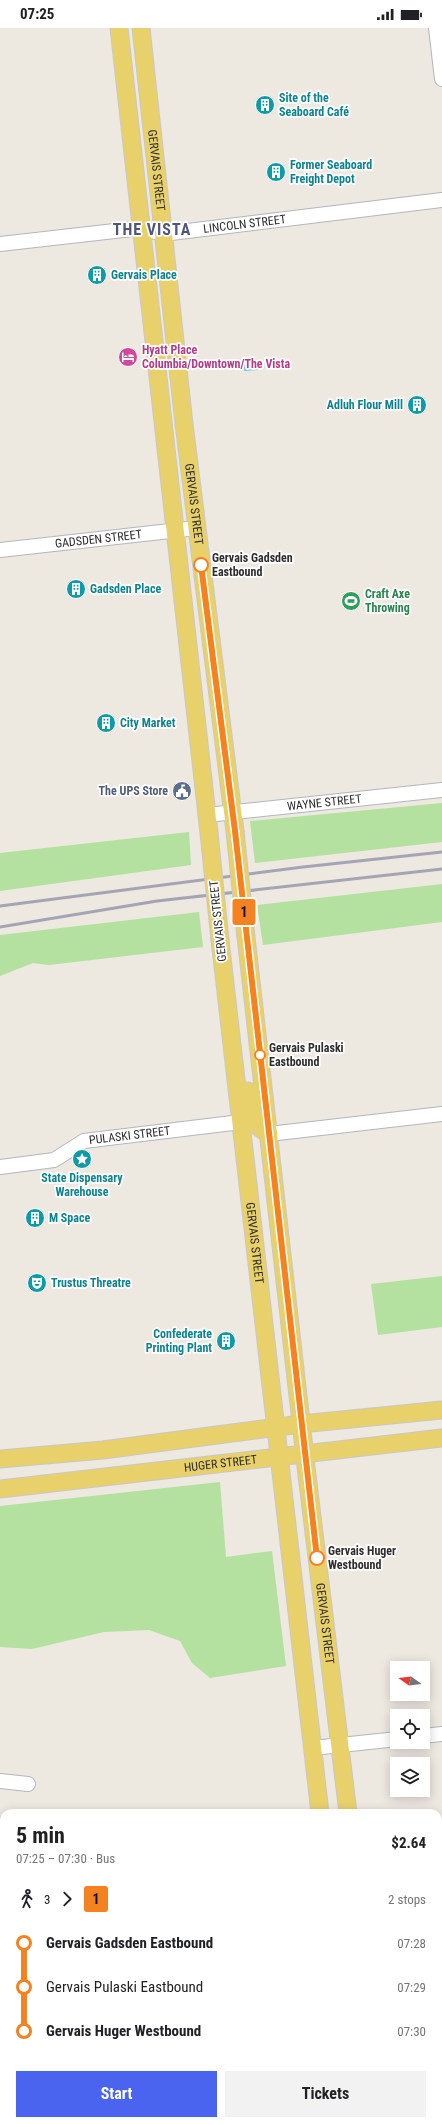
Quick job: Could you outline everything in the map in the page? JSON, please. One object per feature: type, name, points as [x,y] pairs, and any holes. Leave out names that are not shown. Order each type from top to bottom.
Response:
[{"type":"main road","name":"GERVAIS STREET","points":[[119,28],[176,530],[220,940],[320,1809]]},
{"type":"main road","name":"GERVAIS STREET","points":[[141,28],[197,528],[235,831],[301,1424],[348,1809]]},
{"type":"main road","points":[[235,1073],[242,1075],[246,1080],[252,1120],[256,1126],[269,1134]]},
{"type":"main road","points":[[0,1459],[103,1450],[301,1424],[442,1410]]},
{"type":"main road","name":"HUGER STREET","points":[[0,1489],[442,1438]]},
{"type":"street","points":[[436,28],[441,56],[442,79]]},
{"type":"street","name":"LINCOLN STREET","points":[[0,244],[141,228],[164,234],[442,200]]},
{"type":"street","name":"GADSDEN STREET","points":[[0,550],[197,528]]},
{"type":"street","name":"WAYNE STREET","points":[[207,814],[442,790]]},
{"type":"street","points":[[269,1134],[442,1114]]},
{"type":"street","name":"PULASKI STREET","points":[[0,1167],[54,1160],[84,1141],[241,1122]]},
{"type":"street","points":[[430,1735],[442,1734]]},
{"type":"street","points":[[313,1748],[390,1740]]},
{"type":"street","points":[[0,1781],[28,1784]]},
{"type":"green space","points":[[442,803],[442,842],[255,863],[250,821]]},
{"type":"green space","points":[[189,832],[191,865],[0,891],[0,853]]},
{"type":"green space","points":[[442,884],[442,922],[263,945],[257,905]]},
{"type":"green space","points":[[199,912],[203,947],[49,965],[33,963],[0,976],[0,935]]},
{"type":"green space","points":[[442,1276],[442,1327],[378,1335],[371,1284]]},
{"type":"green space","points":[[220,1482],[226,1557],[272,1551],[286,1666],[210,1678],[192,1663],[180,1641],[149,1630],[104,1632],[32,1649],[0,1647],[0,1506]]},
{"type":"water","points":[[256,359],[258,370],[244,371],[243,360]]},
{"type":"railway","points":[[0,906],[303,867],[442,852]]},
{"type":"railway","points":[[0,927],[157,901],[442,869]]},
{"type":"bus line","name":"1","points":[[201,565],[235,831],[317,1558]]},
{"type":"place","name":"Site of the Seaboard Café","points":[[265,105]]},
{"type":"place","name":"Former Seaboard Freight Depot","points":[[276,172]]},
{"type":"place","name":"Gervais Place","points":[[97,275]]},
{"type":"place","name":"Hyatt Place Columbia/Downtown/The Vista","points":[[128,357]]},
{"type":"place","name":"Adluh Flour Mill","points":[[417,405]]},
{"type":"place","name":"Gervais Gadsden Eastbound","points":[[201,565]]},
{"type":"place","name":"Gadsden Place","points":[[76,589]]},
{"type":"place","name":"Craft Axe Throwing","points":[[351,601]]},
{"type":"place","name":"City Market","points":[[106,723]]},
{"type":"place","name":"The UPS Store","points":[[182,791]]},
{"type":"place","name":"Gervais Pulaski Eastbound","points":[[260,1055]]},
{"type":"place","name":"State Dispensary Warehouse","points":[[82,1159]]},
{"type":"place","name":"M Space","points":[[35,1218]]},
{"type":"place","name":"Trustus Threatre","points":[[37,1283]]},
{"type":"place","name":"Confederate Printing Plant","points":[[226,1341]]},
{"type":"place","name":"Gervais Huger Westbound","points":[[317,1558]]},
{"type":"district","name":"THE VISTA","points":[[152,229]]}]
